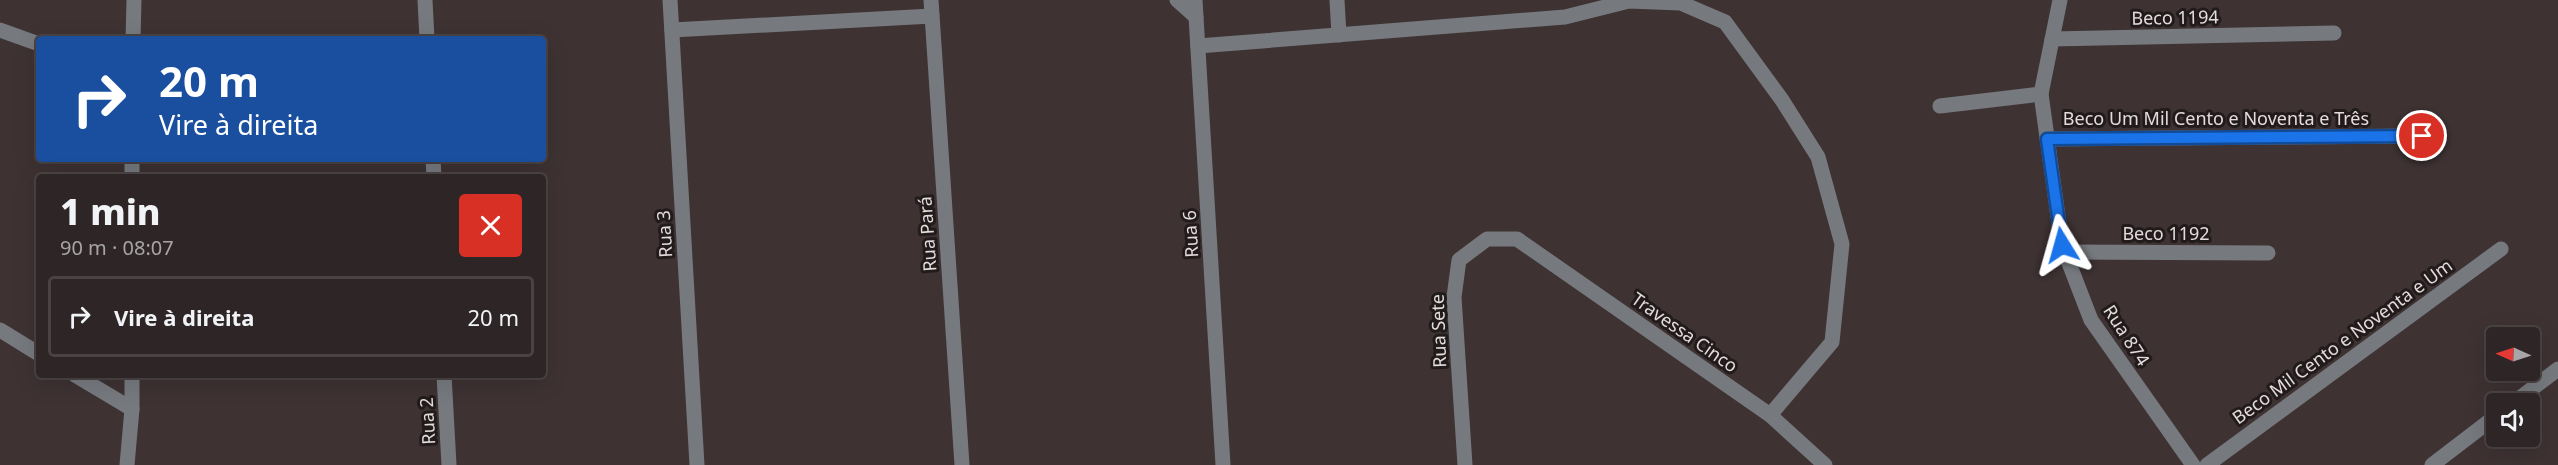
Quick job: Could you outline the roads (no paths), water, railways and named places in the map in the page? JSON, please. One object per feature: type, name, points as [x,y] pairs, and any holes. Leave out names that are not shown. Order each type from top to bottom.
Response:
[{"type":"street","points":[[132,36],[134,0]]},
{"type":"street","points":[[425,0],[427,36]]},
{"type":"street","name":"Rua 3","points":[[669,0],[697,465]]},
{"type":"street","name":"Rua Pará","points":[[931,0],[962,465]]},
{"type":"street","points":[[1177,0],[1196,17]]},
{"type":"street","name":"Rua 6","points":[[1195,0],[1223,465]]},
{"type":"street","points":[[1337,0],[1339,35]]},
{"type":"street","points":[[1198,46],[1565,17],[1629,0],[1681,3],[1725,22],[1782,100],[1818,157],[1842,244],[1832,342],[1770,415]]},
{"type":"street","name":"Rua 874","points":[[2060,0],[2042,94],[2065,252],[2091,320],[2193,465]]},
{"type":"street","points":[[672,30],[932,16]]},
{"type":"street","points":[[0,30],[36,43]]},
{"type":"street","name":"Beco 1194","points":[[2052,39],[2334,33]]},
{"type":"street","points":[[1940,106],[2042,94]]},
{"type":"street","name":"Beco Um Mil Cento e Noventa e Três","points":[[2047,139],[2422,136]]},
{"type":"street","name":"Rua Sete","points":[[1466,465],[1454,297],[1459,260],[1487,239],[1517,239]]},
{"type":"street","name":"Travessa Cinco","points":[[1517,239],[1770,415],[1825,465]]},
{"type":"street","name":"Beco Mil Cento e Noventa e Um","points":[[2207,465],[2501,249]]},
{"type":"street","name":"Beco 1192","points":[[2065,252],[2268,253]]},
{"type":"street","points":[[0,330],[36,352]]},
{"type":"street","points":[[2526,393],[2558,369]]},
{"type":"street","points":[[80,378],[132,409]]},
{"type":"street","points":[[128,465],[132,378]]},
{"type":"street","name":"Rua 2","points":[[444,378],[449,465]]},
{"type":"street","points":[[2432,465],[2486,424]]}]
